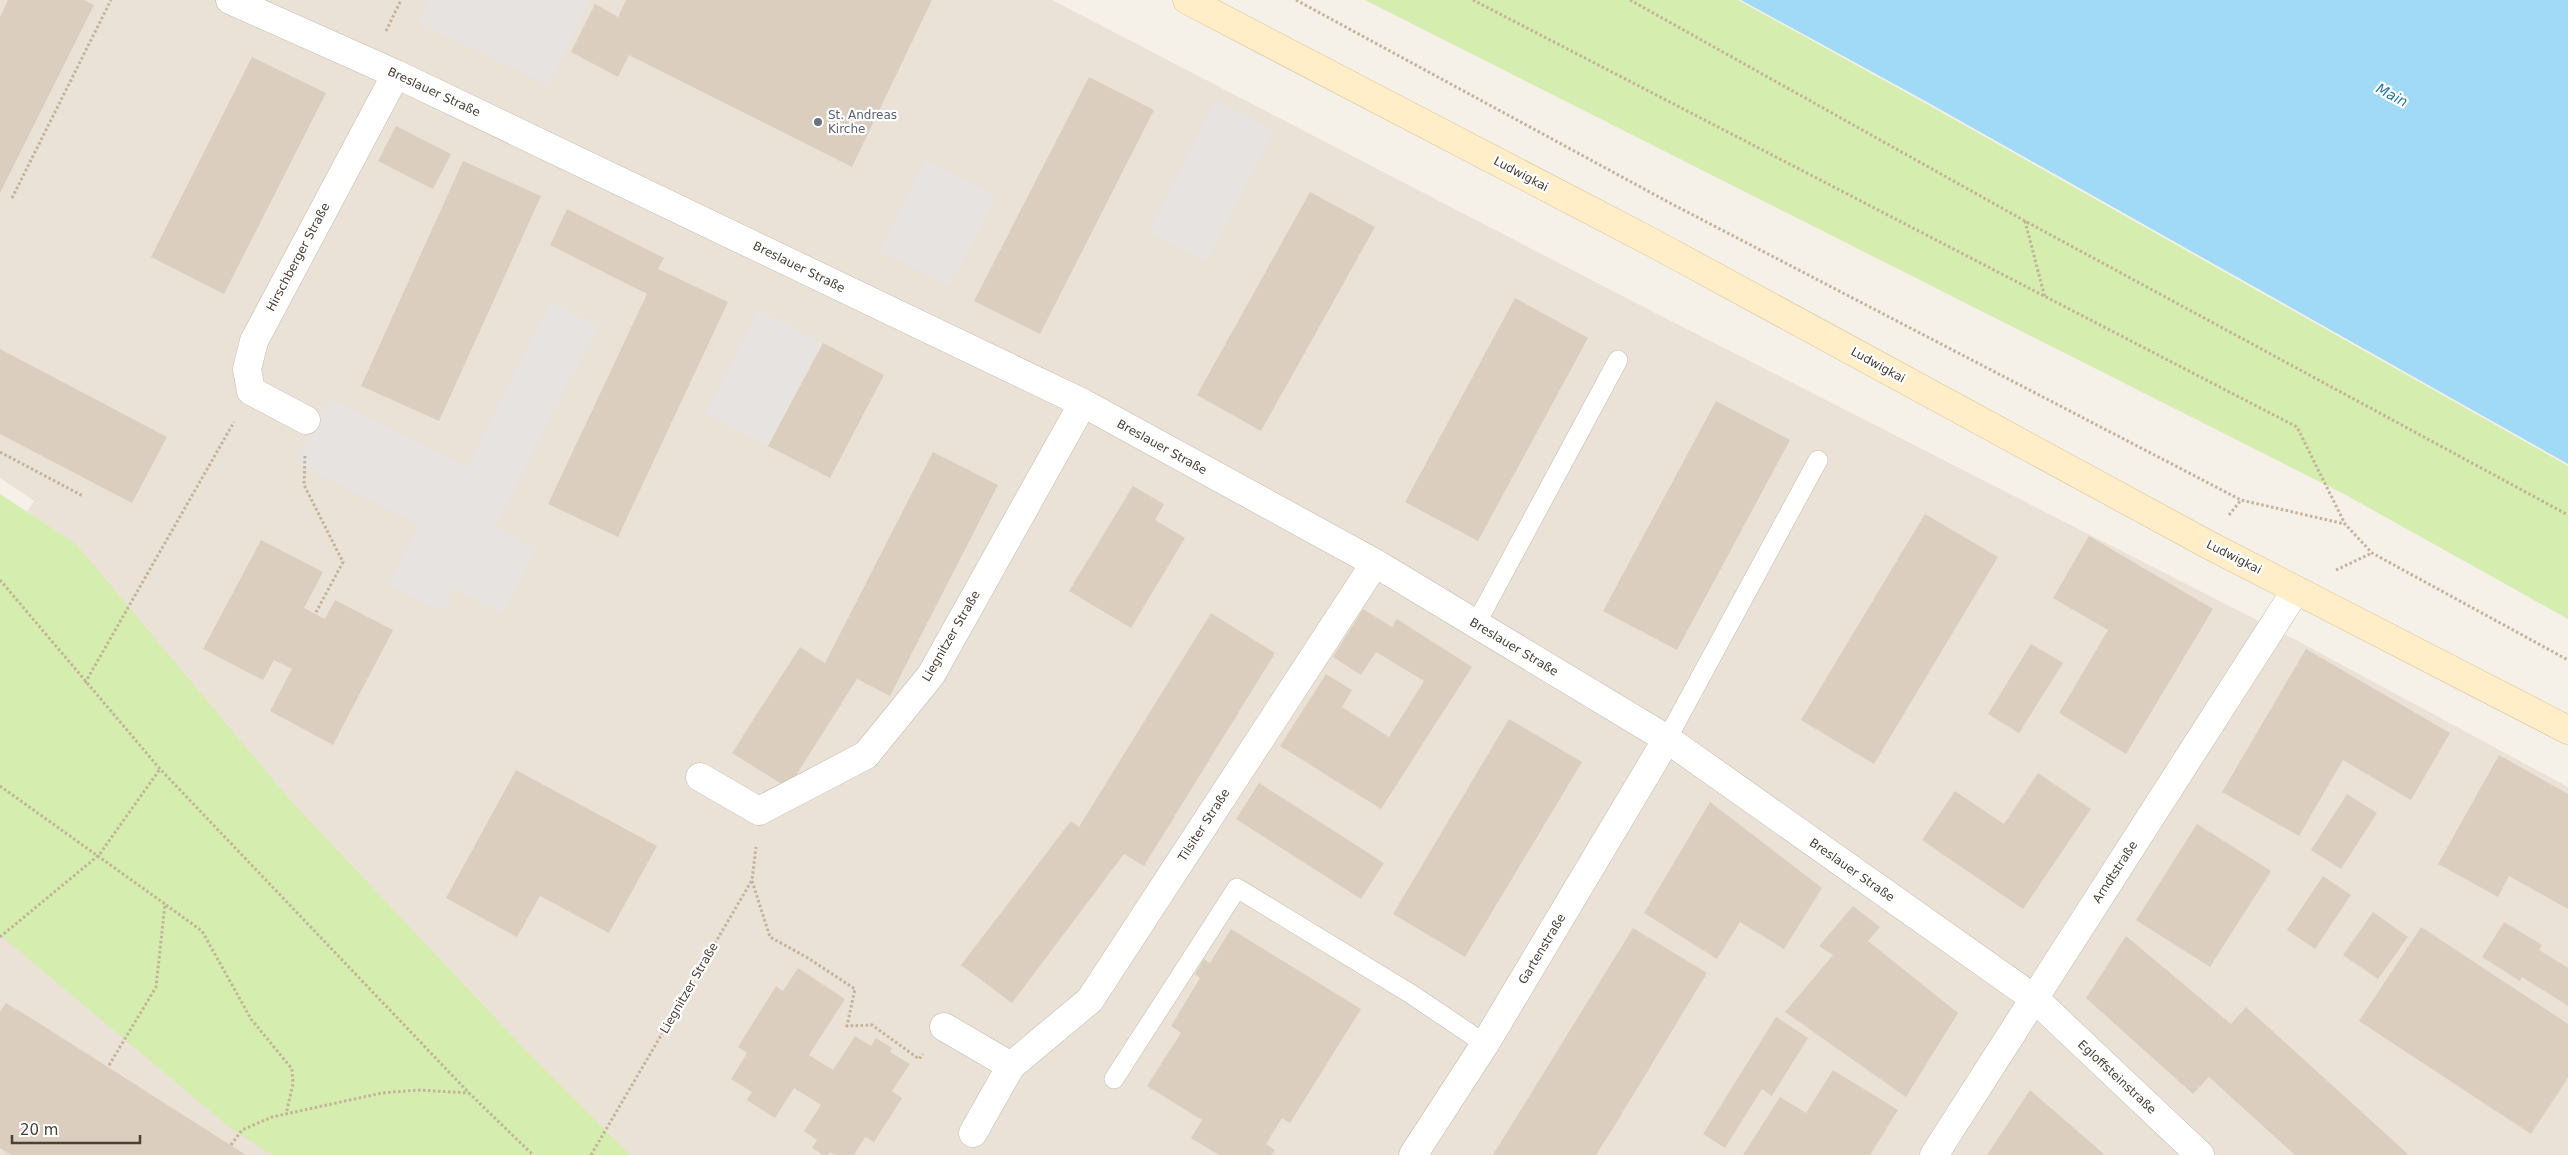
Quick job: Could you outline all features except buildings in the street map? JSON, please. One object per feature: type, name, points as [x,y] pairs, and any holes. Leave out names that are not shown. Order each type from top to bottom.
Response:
[{"type":"main road","name":"Ludwigkai","points":[[1187,0],[1655,244],[2208,544],[2568,730]]},
{"type":"street","name":"Breslauer Straße","points":[[230,0],[396,74],[1083,403],[1375,563],[1667,740],[2035,999]]},
{"type":"street","name":"Hirschberger Straße","points":[[251,391],[247,369],[254,341],[396,74]]},
{"type":"street","points":[[251,391],[306,420]]},
{"type":"street","name":"Liegnitzer Straße","points":[[759,811],[866,755],[925,682],[1083,403]]},
{"type":"street","name":"Tilsiter Straße","points":[[973,1133],[1011,1066],[1090,1000],[1375,563]]},
{"type":"street","name":"Arndtstraße","points":[[1934,1155],[2296,590]]},
{"type":"street","name":"Gartenstraße","points":[[1412,1155],[1485,1044],[1667,740]]},
{"type":"street","points":[[700,777],[759,811]]},
{"type":"street","name":"Egloffsteinstraße","points":[[2035,999],[2200,1155]]},
{"type":"street","points":[[944,1027],[1011,1066]]},
{"type":"lane","points":[[1476,624],[1618,360]]},
{"type":"lane","points":[[1667,740],[1818,460]]},
{"type":"lane","points":[[1114,1079],[1237,888],[1411,994],[1485,1044]]},
{"type":"path","points":[[12,198],[111,0]]},
{"type":"path","points":[[392,18],[401,0]]},
{"type":"path","points":[[1296,0],[1661,198],[2241,500],[2345,524]]},
{"type":"path","points":[[1473,0],[2297,427],[2345,524],[2372,553],[2568,660]]},
{"type":"path","points":[[1630,0],[2025,221],[2568,515]]},
{"type":"path","points":[[2025,221],[2046,298]]},
{"type":"path","points":[[85,682],[251,391]]},
{"type":"path","points":[[306,420],[304,485],[343,562],[315,614]]},
{"type":"path","points":[[0,452],[84,496]]},
{"type":"path","points":[[2208,544],[2241,500]]},
{"type":"path","points":[[0,580],[160,769],[470,1093],[533,1155]]},
{"type":"path","points":[[0,937],[99,855],[160,769]]},
{"type":"path","points":[[0,786],[99,855],[202,931],[251,1019],[292,1069],[293,1084],[286,1114]]},
{"type":"path","name":"Liegnitzer Straße","points":[[591,1155],[752,880],[759,811]]},
{"type":"path","points":[[752,880],[770,937],[808,958],[855,989],[847,1026],[872,1025],[919,1059],[944,1027]]},
{"type":"path","points":[[108,1067],[156,988],[165,904]]},
{"type":"path","points":[[231,1145],[242,1130],[286,1114],[382,1093],[418,1090],[470,1093]]},
{"type":"shaded area","points":[[0,0],[1052,0],[1632,301],[2296,640],[2568,787],[2568,1155],[0,1155],[0,553],[34,501],[0,478]]},
{"type":"shaded area","points":[[429,0],[590,0],[549,85],[419,23]]},
{"type":"shaded area","points":[[1216,100],[1274,130],[1206,261],[1148,232]]},
{"type":"shaded area","points":[[926,160],[996,196],[949,286],[880,251]]},
{"type":"shaded area","points":[[551,302],[598,326],[495,527],[536,548],[503,613],[454,588],[443,612],[388,585],[419,525],[296,462],[329,398],[467,467]]},
{"type":"shaded area","points":[[759,310],[823,343],[768,446],[705,413]]},
{"type":"green space","points":[[1365,0],[1738,0],[1925,103],[2568,466],[2568,619],[2346,495]]},
{"type":"green space","points":[[0,494],[76,544],[291,801],[515,1039],[630,1155],[272,1155],[228,1126],[0,935]]},
{"type":"water","name":"Main","points":[[1741,0],[2568,0],[2568,464],[1927,102]]},
{"type":"place","name":"St. Andreas Kirche","points":[[818,122]]}]
